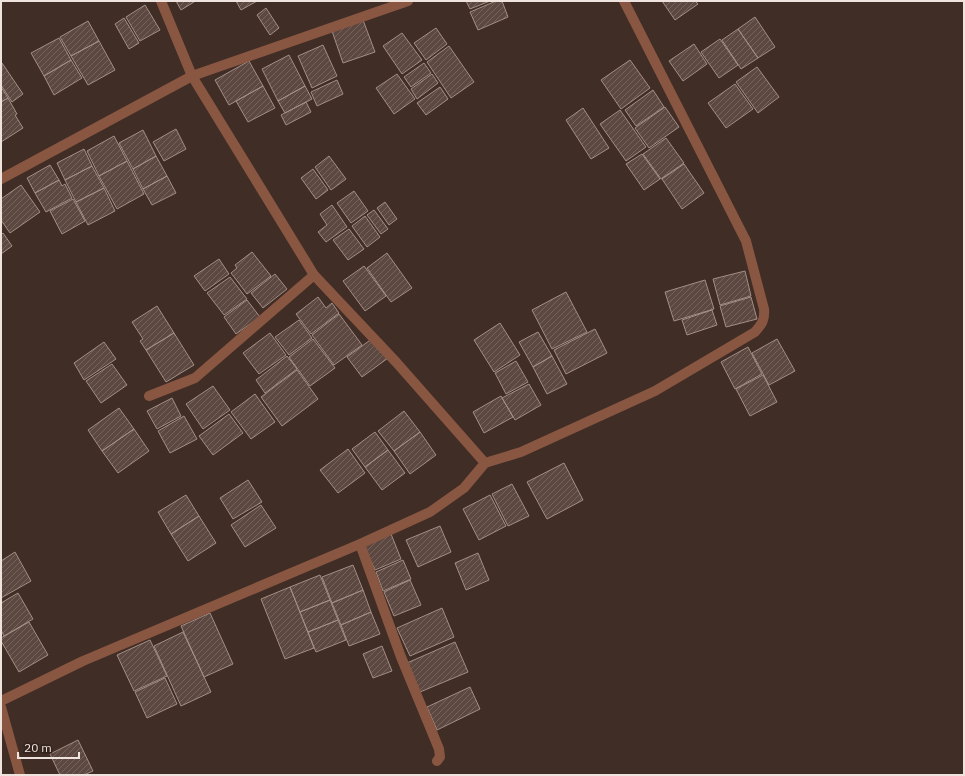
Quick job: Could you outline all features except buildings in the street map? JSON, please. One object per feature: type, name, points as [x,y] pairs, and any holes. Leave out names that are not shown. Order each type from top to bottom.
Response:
[{"type":"street","points":[[161,1],[192,76],[314,275],[396,362],[485,463]]},
{"type":"street","points":[[1,179],[192,76],[408,1]]},
{"type":"street","points":[[1,700],[83,661],[360,544],[430,512],[464,488],[485,463],[521,452],[655,391],[755,332],[765,319],[746,241],[624,1]]},
{"type":"street","points":[[149,396],[195,378],[314,275]]},
{"type":"street","points":[[360,544],[401,658],[439,749],[440,757],[437,761]]},
{"type":"street","points":[[1,708],[20,775]]}]
